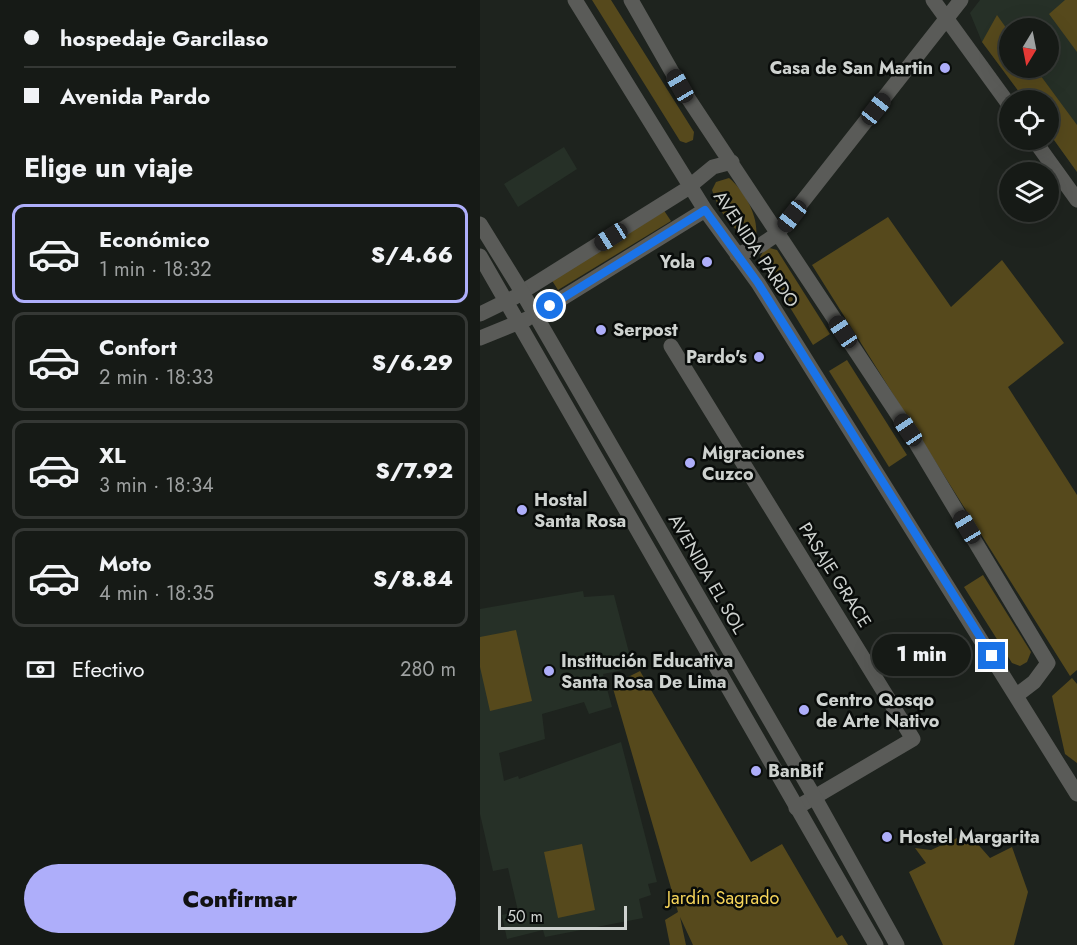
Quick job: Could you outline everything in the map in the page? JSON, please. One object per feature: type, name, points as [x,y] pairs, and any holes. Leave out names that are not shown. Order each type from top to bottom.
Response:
[{"type":"street","name":"AVENIDA PARDO","points":[[575,0],[705,210],[758,283],[1077,794]]},
{"type":"street","name":"AVENIDA PARDO","points":[[631,0],[680,86],[908,430],[1048,663],[1034,682],[1017,695]]},
{"type":"street","points":[[933,0],[999,91]]},
{"type":"street","points":[[737,255],[761,245],[777,234],[961,0]]},
{"type":"street","points":[[1041,150],[1077,200]]},
{"type":"street","points":[[480,314],[522,292],[690,185],[713,167],[732,162]]},
{"type":"street","points":[[480,338],[535,315],[705,210]]},
{"type":"street","name":"AVENIDA EL SOL","points":[[480,224],[522,292],[815,798],[897,945]]},
{"type":"street","name":"AVENIDA EL SOL","points":[[480,256],[876,945]]},
{"type":"street","name":"PASAJE GRACE","points":[[671,346],[913,739],[796,808]]},
{"type":"shaded area","points":[[980,0],[1077,0],[1077,172],[1059,147],[1059,90],[1018,90],[1009,78],[1059,78],[1059,18],[999,18],[999,65],[982,42],[970,13]]},
{"type":"shaded area","points":[[564,147],[577,169],[518,207],[504,184]]},
{"type":"shaded area","points":[[583,591],[584,597],[614,595],[633,668],[603,674],[612,707],[589,714],[584,702],[542,714],[545,739],[499,753],[504,781],[518,776],[519,779],[621,742],[657,882],[648,884],[651,895],[639,899],[643,918],[545,937],[543,930],[507,939],[502,915],[518,911],[508,868],[493,871],[480,814],[480,609]]},
{"type":"green space","points":[[592,0],[611,0],[694,132],[693,140],[686,143],[680,141]]},
{"type":"green space","points":[[1065,0],[1077,0],[1077,52],[1059,28],[1059,18],[1052,18],[1049,14]]},
{"type":"green space","points":[[997,15],[999,18],[999,65],[982,42]]},
{"type":"green space","points":[[1009,78],[1042,78],[1051,90],[1018,90]]},
{"type":"green space","points":[[1059,101],[1077,125],[1077,172],[1059,147]]},
{"type":"green space","points":[[729,178],[750,205],[755,221],[756,237],[748,236],[734,228],[718,206],[712,190],[716,182]]},
{"type":"green space","points":[[663,209],[671,221],[558,290],[551,279]]},
{"type":"green space","points":[[888,217],[951,307],[1002,260],[1064,343],[1008,387],[1077,495],[1077,670],[1070,676],[812,265]]},
{"type":"green space","points":[[766,247],[777,250],[830,334],[813,345],[760,257]]},
{"type":"green space","points":[[847,360],[907,455],[889,467],[829,371]]},
{"type":"green space","points":[[983,575],[1031,652],[1027,662],[1020,666],[1012,663],[964,587]]},
{"type":"green space","points":[[516,630],[532,701],[490,711],[480,667],[480,637]]},
{"type":"green space","name":"Jardín Sagrado","points":[[640,671],[751,862],[782,844],[837,938],[842,935],[848,945],[693,945],[680,917],[686,945],[670,945],[665,920],[678,912],[612,685]]},
{"type":"green space","points":[[1072,678],[1077,684],[1077,763],[1065,754],[1052,696]]},
{"type":"green space","points":[[968,833],[990,858],[1012,847],[1028,892],[1014,945],[943,945],[909,872],[926,863],[915,848],[931,850]]},
{"type":"green space","points":[[582,844],[595,910],[558,918],[544,852]]},
{"type":"place","name":"Casa de San Martin","points":[[945,68]]},
{"type":"place","name":"Yola","points":[[707,262]]},
{"type":"place","name":"Serpost","points":[[601,330]]},
{"type":"place","name":"Pardo's","points":[[759,357]]},
{"type":"place","name":"Migraciones Cuzco","points":[[690,463]]},
{"type":"place","name":"Hostal Santa Rosa","points":[[522,510]]},
{"type":"place","name":"Institución Educativa Santa Rosa De Lima","points":[[549,671]]},
{"type":"place","name":"Centro Qosqo de Arte Nativo","points":[[804,710]]},
{"type":"place","name":"BanBif","points":[[756,771]]},
{"type":"place","name":"Hostel Margarita","points":[[887,837]]},
{"type":"route","points":[[550,306],[705,210],[758,283],[992,656]]}]
